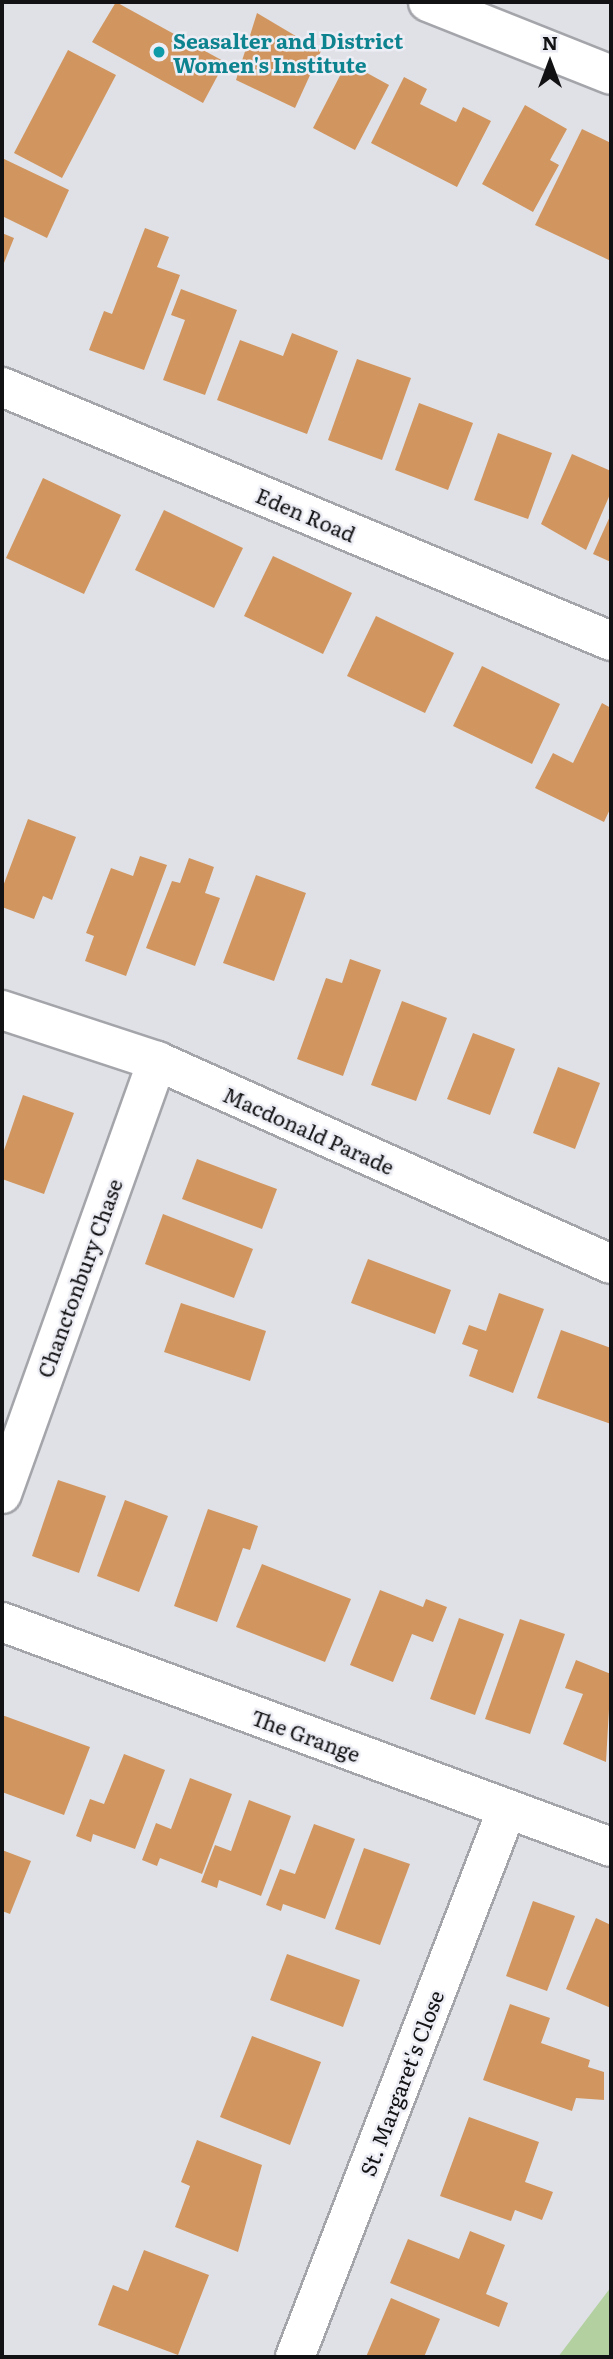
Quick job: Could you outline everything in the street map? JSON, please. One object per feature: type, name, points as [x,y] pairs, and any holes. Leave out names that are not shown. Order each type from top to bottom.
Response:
[{"type":"street","points":[[428,2],[611,75]]},
{"type":"street","name":"Eden Road","points":[[2,387],[611,641]]},
{"type":"street","name":"Macdonald Parade","points":[[2,1010],[157,1061],[611,1264]]},
{"type":"street","name":"Chanctonbury Chase","points":[[2,1494],[157,1061]]},
{"type":"street","name":"The Grange","points":[[2,1622],[611,1847]]},
{"type":"street","name":"St. Margaret's Close","points":[[295,2357],[507,1809]]},
{"type":"green space","points":[[611,2287],[611,2357],[558,2357]]},
{"type":"building","name":"Seasalter and District Women's Institute","points":[[116,2],[225,62],[203,103],[92,42]]},
{"type":"building","points":[[257,13],[321,51],[295,108],[236,80]]},
{"type":"building","points":[[68,50],[116,75],[62,178],[14,153]]},
{"type":"building","points":[[347,62],[389,85],[355,150],[313,128]]},
{"type":"building","points":[[404,77],[427,89],[420,104],[456,122],[463,107],[491,121],[457,187],[371,143]]},
{"type":"building","points":[[525,105],[567,129],[550,160],[559,165],[533,212],[482,184]]},
{"type":"building","points":[[582,129],[611,143],[611,261],[535,225]]},
{"type":"building","points":[[2,158],[69,190],[47,238],[2,216]]},
{"type":"building","points":[[145,228],[169,237],[157,267],[180,275],[144,370],[89,350],[104,311],[112,314]]},
{"type":"building","points":[[2,233],[14,238],[2,268]]},
{"type":"building","points":[[181,289],[237,310],[205,395],[163,380],[185,320],[171,315]]},
{"type":"building","points":[[292,333],[338,351],[307,434],[217,400],[240,340],[283,356]]},
{"type":"building","points":[[357,359],[411,378],[382,460],[328,440]]},
{"type":"building","points":[[419,403],[473,423],[448,490],[395,470]]},
{"type":"building","points":[[498,433],[552,453],[528,519],[474,500]]},
{"type":"building","points":[[572,454],[611,471],[611,492],[586,550],[541,524]]},
{"type":"building","points":[[43,478],[121,515],[84,594],[6,558]]},
{"type":"building","points":[[164,510],[243,548],[214,608],[135,570]]},
{"type":"building","points":[[611,514],[611,562],[593,554]]},
{"type":"building","points":[[273,556],[352,593],[323,654],[244,616]]},
{"type":"building","points":[[376,616],[454,653],[425,713],[347,676]]},
{"type":"building","points":[[482,666],[560,704],[532,764],[453,726]]},
{"type":"building","points":[[602,703],[611,708],[611,807],[604,822],[535,788],[553,753],[573,763]]},
{"type":"building","points":[[28,819],[76,837],[52,900],[43,896],[34,919],[2,907],[2,889]]},
{"type":"building","points":[[140,856],[167,865],[126,976],[85,961],[94,936],[86,933],[111,868],[133,876]]},
{"type":"building","points":[[189,858],[214,867],[205,893],[220,898],[195,966],[146,948],[172,881],[180,883]]},
{"type":"building","points":[[256,875],[306,893],[274,981],[223,963]]},
{"type":"building","points":[[350,959],[381,970],[343,1076],[297,1059],[326,978],[342,983]]},
{"type":"building","points":[[402,1001],[447,1018],[416,1101],[371,1085]]},
{"type":"building","points":[[473,1033],[515,1049],[490,1115],[447,1099]]},
{"type":"building","points":[[558,1067],[600,1083],[575,1149],[533,1133]]},
{"type":"building","points":[[23,1095],[74,1113],[44,1194],[2,1179],[2,1156]]},
{"type":"building","points":[[197,1159],[277,1189],[262,1229],[182,1199]]},
{"type":"building","points":[[163,1214],[253,1249],[234,1298],[145,1264]]},
{"type":"building","points":[[368,1259],[451,1290],[435,1334],[351,1303]]},
{"type":"building","points":[[499,1293],[544,1309],[513,1393],[469,1376],[478,1350],[462,1344],[469,1325],[486,1331]]},
{"type":"building","points":[[181,1303],[266,1331],[250,1381],[164,1352]]},
{"type":"building","points":[[561,1330],[611,1348],[611,1424],[537,1398]]},
{"type":"building","points":[[58,1480],[106,1496],[79,1573],[32,1556]]},
{"type":"building","points":[[125,1500],[168,1516],[139,1592],[97,1576]]},
{"type":"building","points":[[208,1509],[258,1526],[250,1550],[243,1548],[217,1622],[174,1606]]},
{"type":"building","points":[[262,1564],[351,1599],[325,1662],[236,1627]]},
{"type":"building","points":[[380,1590],[423,1607],[426,1599],[447,1607],[433,1642],[412,1634],[393,1682],[350,1665]]},
{"type":"building","points":[[459,1618],[504,1634],[475,1715],[430,1699]]},
{"type":"building","points":[[520,1619],[565,1634],[530,1734],[485,1719]]},
{"type":"building","points":[[576,1660],[611,1674],[606,1762],[563,1744],[583,1694],[565,1688]]},
{"type":"building","points":[[2,1715],[90,1747],[64,1815],[2,1792]]},
{"type":"building","points":[[124,1754],[165,1770],[135,1849],[93,1834],[91,1842],[76,1836],[90,1799],[104,1804]]},
{"type":"building","points":[[190,1778],[232,1794],[202,1874],[160,1858],[157,1866],[142,1860],[156,1823],[171,1829]]},
{"type":"building","points":[[249,1800],[291,1816],[261,1896],[219,1880],[217,1888],[201,1882],[215,1845],[231,1851]]},
{"type":"building","points":[[314,1824],[355,1839],[325,1919],[283,1904],[281,1911],[266,1905],[280,1869],[295,1874]]},
{"type":"building","points":[[364,1848],[410,1864],[380,1945],[335,1929]]},
{"type":"building","points":[[2,1850],[31,1861],[10,1914],[2,1911]]},
{"type":"building","points":[[533,1901],[575,1916],[547,1991],[506,1976]]},
{"type":"building","points":[[596,1918],[611,1925],[611,2008],[566,1989]]},
{"type":"building","points":[[287,1954],[360,1980],[343,2027],[270,2000]]},
{"type":"building","points":[[510,2004],[550,2018],[541,2043],[590,2060],[588,2067],[604,2072],[604,2100],[576,2098],[572,2111],[483,2080]]},
{"type":"building","points":[[252,2036],[321,2062],[290,2145],[220,2117]]},
{"type":"building","points":[[469,2117],[539,2142],[525,2182],[553,2192],[542,2220],[515,2210],[511,2221],[440,2196]]},
{"type":"building","points":[[197,2140],[262,2165],[238,2252],[175,2227],[190,2186],[181,2182]]},
{"type":"building","points":[[470,2231],[505,2245],[486,2294],[508,2303],[499,2327],[390,2283],[408,2239],[459,2259]]},
{"type":"building","points":[[144,2250],[209,2275],[178,2355],[98,2325],[113,2285],[128,2291]]},
{"type":"building","points":[[391,2298],[440,2319],[424,2357],[366,2357]]},
{"type":"place","name":"Seasalter and District Women's Institute","points":[[159,52]]}]
